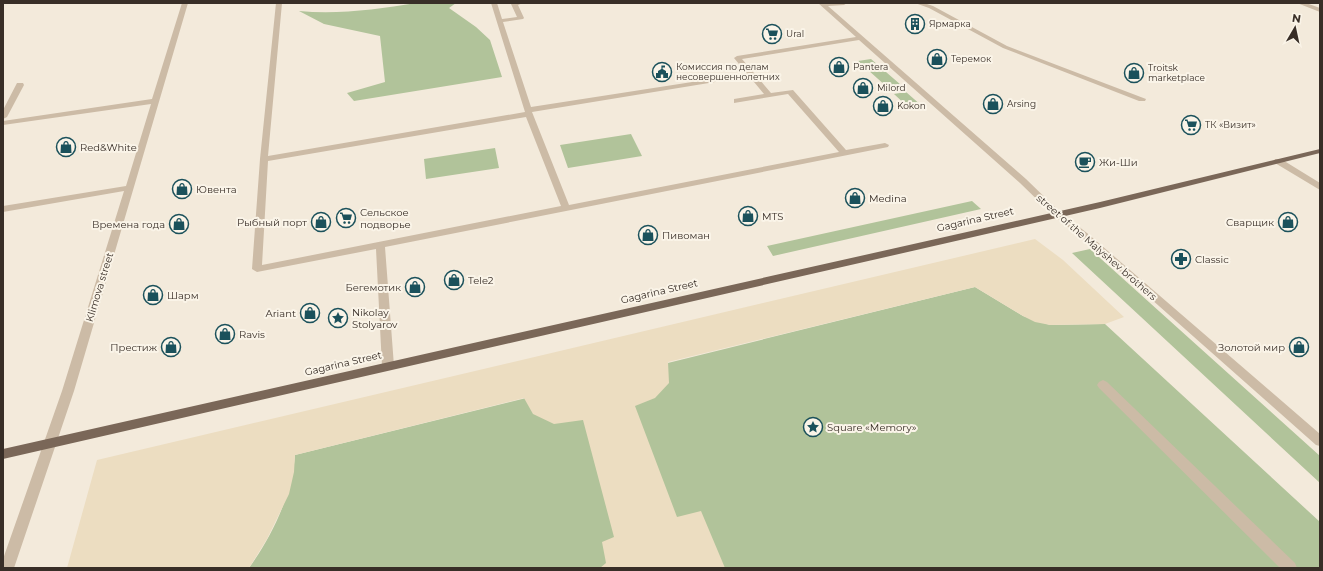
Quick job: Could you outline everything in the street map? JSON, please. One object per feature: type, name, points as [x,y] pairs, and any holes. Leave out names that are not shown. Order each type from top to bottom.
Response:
[{"type":"main road","name":"Gagarina Street","points":[[3,454],[1057,214],[1320,150]]},
{"type":"street","name":"Klimova street","points":[[6,568],[34,491],[48,443],[68,391],[185,3]]},
{"type":"street","points":[[278,3],[264,159],[257,269],[886,145]]},
{"type":"street","points":[[494,3],[529,112],[566,207]]},
{"type":"street","points":[[500,21],[521,18],[514,4],[520,3]]},
{"type":"street","points":[[822,4],[844,3]]},
{"type":"street","points":[[918,3],[931,7],[1005,47],[1142,99]]},
{"type":"street","points":[[1300,3],[1320,10]]},
{"type":"street","name":"street of the Malyshev brothers","points":[[822,4],[1023,181],[1057,214],[1084,235],[1320,441]]},
{"type":"street","points":[[769,95],[737,58],[861,38]]},
{"type":"street","points":[[264,159],[715,80]]},
{"type":"street","points":[[3,117],[20,85]]},
{"type":"street","points":[[737,101],[790,92],[844,153]]},
{"type":"street","points":[[3,123],[155,101]]},
{"type":"street","points":[[1278,161],[1320,187]]},
{"type":"street","points":[[3,209],[129,188]]},
{"type":"street","points":[[380,245],[388,366]]},
{"type":"street","points":[[1103,385],[1290,568]]},
{"type":"green space","points":[[416,3],[456,3],[449,8],[476,27],[490,40],[502,77],[354,101],[347,93],[385,82],[380,36],[324,24],[299,11],[343,12]]},
{"type":"green space","points":[[871,59],[901,85],[887,87],[858,61]]},
{"type":"green space","points":[[906,92],[922,106],[909,108],[894,94]]},
{"type":"green space","points":[[631,134],[642,156],[568,168],[560,145]]},
{"type":"green space","points":[[495,148],[499,168],[426,179],[424,159]]},
{"type":"green space","points":[[972,201],[981,209],[773,256],[767,246]]},
{"type":"green space","points":[[1090,249],[1320,456],[1320,483],[1072,253]]},
{"type":"green space","name":"Square «Memory»","points":[[975,287],[1023,316],[1050,325],[1105,324],[1320,522],[1320,568],[249,568],[273,529],[280,514],[290,485],[295,455]]},
{"type":"shaded area","points":[[1035,239],[1063,260],[1124,317],[1105,324],[1050,325],[1035,322],[975,287],[668,362],[669,383],[655,398],[635,406],[677,517],[701,511],[725,568],[600,568],[606,563],[602,542],[614,537],[583,420],[554,424],[533,414],[524,398],[295,455],[294,472],[289,494],[267,539],[249,568],[67,568],[97,460]]},
{"type":"place","name":"Ярмарка","points":[[915,24]]},
{"type":"place","name":"Ural","points":[[772,34]]},
{"type":"place","name":"Теремок","points":[[937,59]]},
{"type":"place","name":"Pantera","points":[[839,67]]},
{"type":"place","name":"Комиссия по делам несовершеннолетних","points":[[662,72]]},
{"type":"place","name":"Troitsk marketplace","points":[[1134,73]]},
{"type":"place","name":"Milord","points":[[863,88]]},
{"type":"place","name":"Arsing","points":[[993,104]]},
{"type":"place","name":"Kokon","points":[[883,106]]},
{"type":"place","name":"ТК «Визит»","points":[[1191,125]]},
{"type":"place","name":"Red&White","points":[[66,147]]},
{"type":"place","name":"Жи-Ши","points":[[1085,162]]},
{"type":"place","name":"Ювента","points":[[182,189]]},
{"type":"place","name":"Medina","points":[[855,198]]},
{"type":"place","name":"MTS","points":[[748,216]]},
{"type":"place","name":"Сельское подворье","points":[[346,218]]},
{"type":"place","name":"Рыбный порт","points":[[321,222]]},
{"type":"place","name":"Сварщик","points":[[1288,222]]},
{"type":"place","name":"Времена года","points":[[179,224]]},
{"type":"place","name":"Пивоман","points":[[648,235]]},
{"type":"place","name":"Classic","points":[[1181,259]]},
{"type":"place","name":"Tele2","points":[[454,280]]},
{"type":"place","name":"Бегемотик","points":[[415,287]]},
{"type":"place","name":"Шарм","points":[[153,295]]},
{"type":"place","name":"Ariant","points":[[310,313]]},
{"type":"place","name":"Nikolay Stolyarov","points":[[338,318]]},
{"type":"place","name":"Ravis","points":[[225,334]]},
{"type":"place","name":"Престиж","points":[[171,347]]},
{"type":"place","name":"Золотой мир","points":[[1299,347]]},
{"type":"place","name":"Square «Memory»","points":[[813,427]]}]
